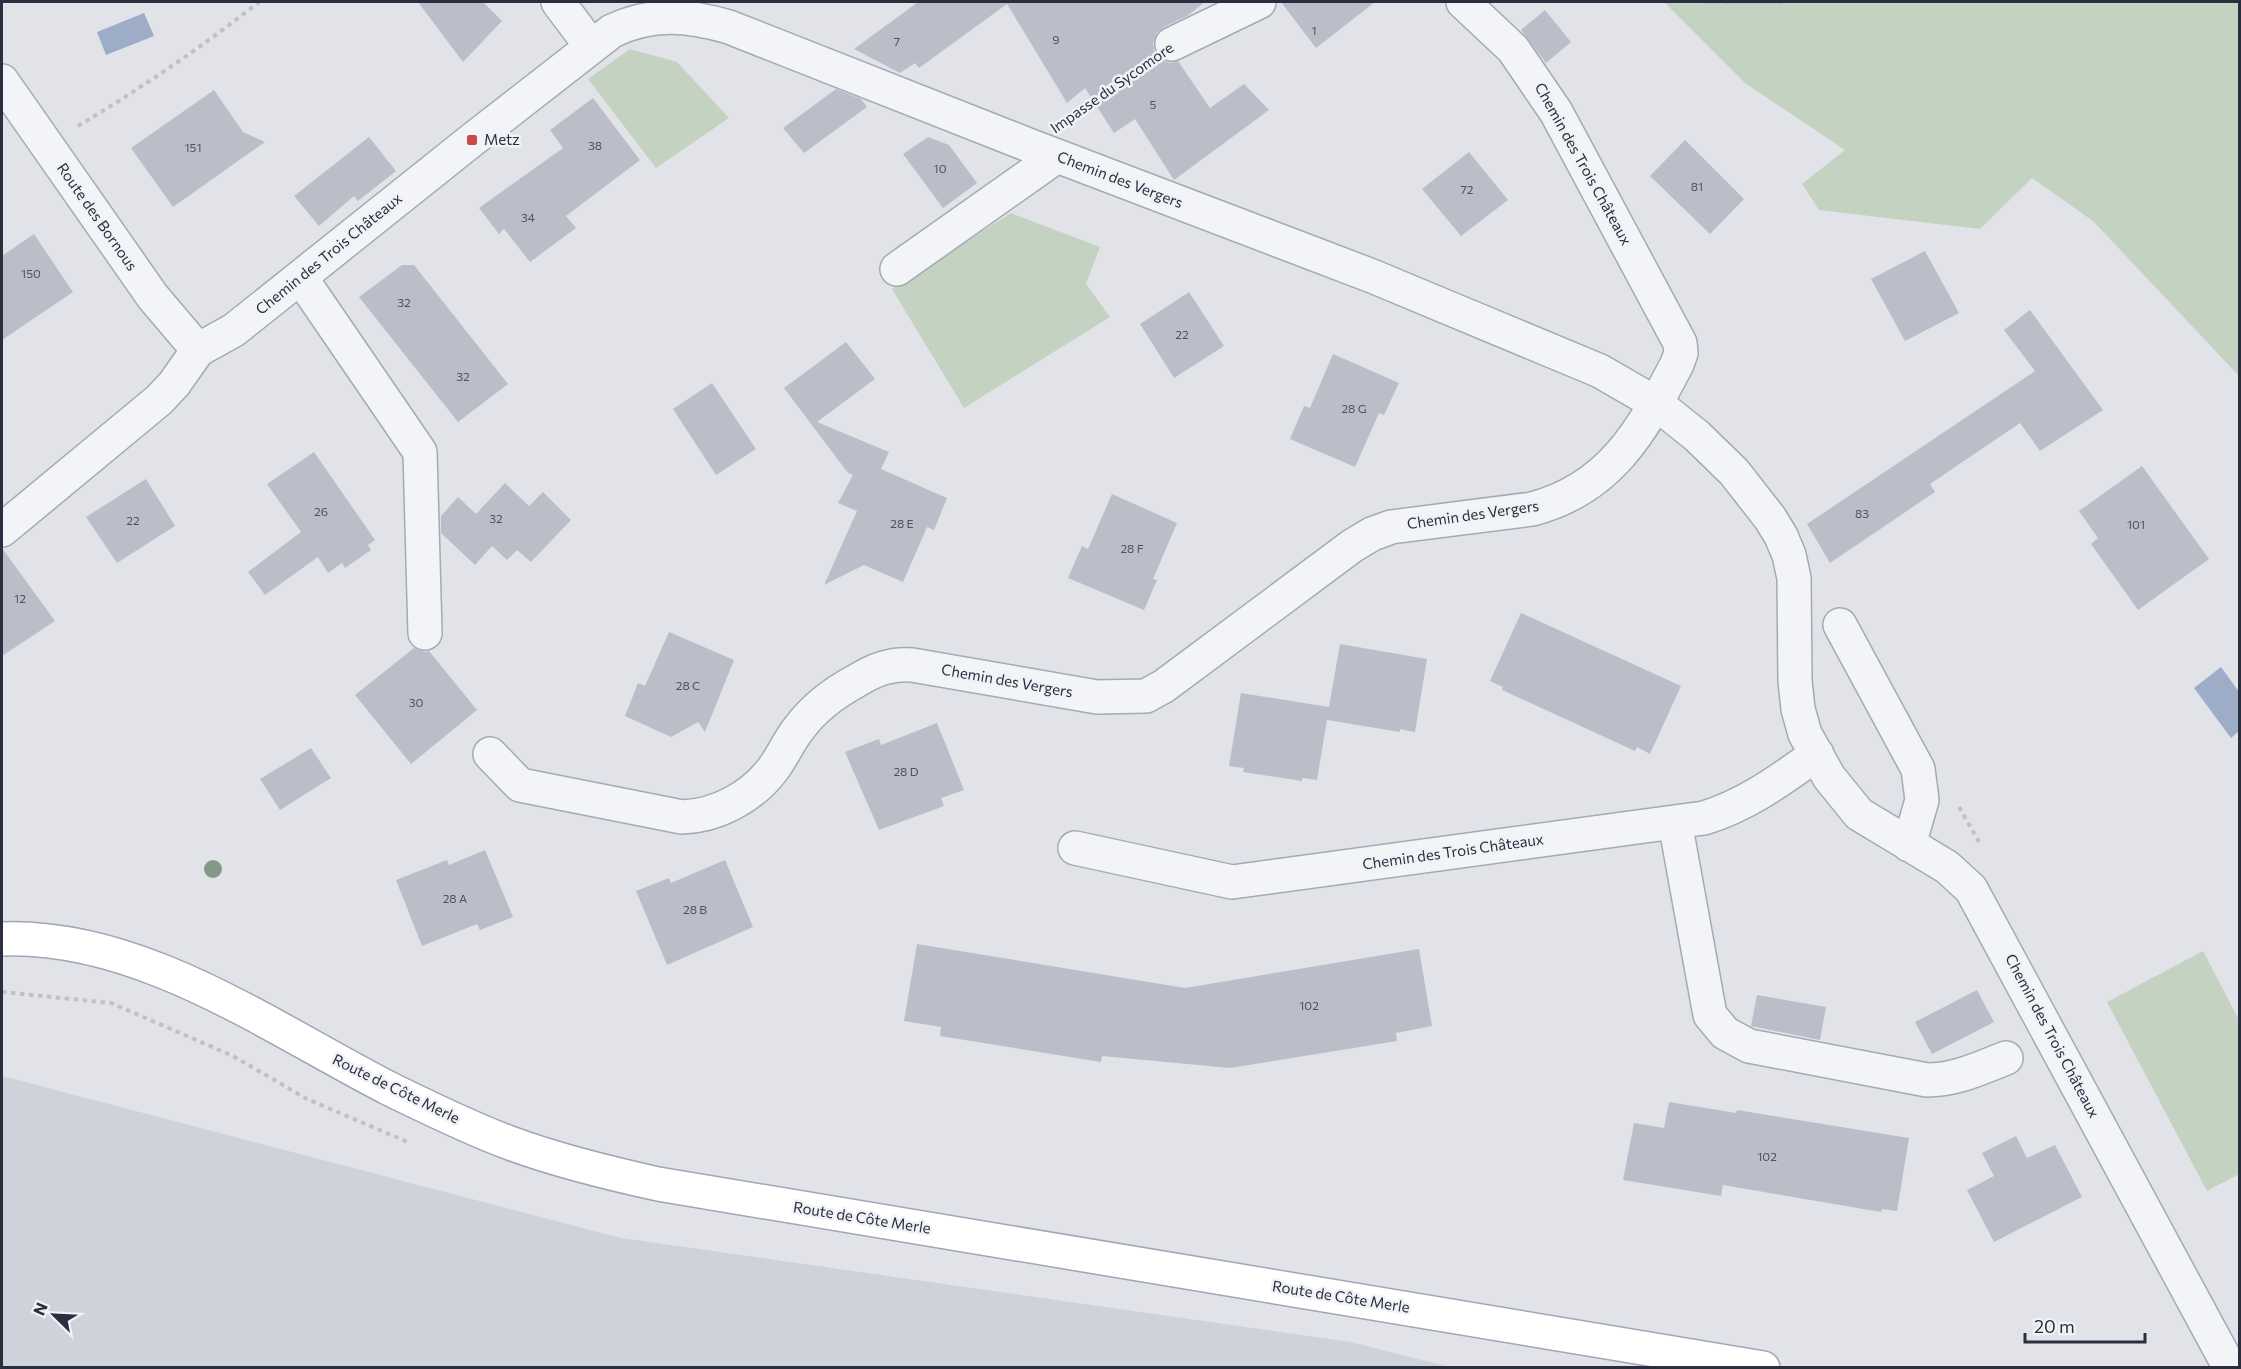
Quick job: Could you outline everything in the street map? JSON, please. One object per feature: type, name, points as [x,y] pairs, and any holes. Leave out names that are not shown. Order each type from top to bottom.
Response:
[{"type":"main road","name":"Route de Côte Merle","points":[[2,939],[67,944],[118,956],[173,975],[238,1006],[412,1099],[510,1143],[584,1167],[658,1184],[1763,1368]]},
{"type":"street","points":[[558,2],[591,46]]},
{"type":"street","name":"Impasse du Sycomore","points":[[1172,44],[1259,2]]},
{"type":"street","name":"Chemin des Trois Châteaux","points":[[1463,2],[1513,49],[1550,103],[1680,343],[1681,353],[1677,364],[1657,404],[1698,436],[1734,472],[1781,536],[1789,555],[1794,578],[1795,681],[1798,709],[1805,734],[1829,777],[1851,806],[1875,825],[1959,876],[1971,889],[2230,1368]]},
{"type":"street","name":"Chemin des Trois Châteaux","points":[[2,530],[159,400],[174,384],[198,350],[234,330],[591,46],[612,31],[666,9]]},
{"type":"street","name":"Chemin des Vergers","points":[[490,754],[520,785],[682,817],[693,817],[740,800],[752,791],[774,768],[799,727],[824,701],[870,672],[887,666],[912,665],[1097,697],[1146,696],[1164,686],[1352,546],[1372,534],[1391,527],[1532,508],[1551,504],[1572,495],[1610,467],[1629,446],[1657,404],[1600,371],[1372,276],[1044,151],[729,27],[688,18],[666,9]]},
{"type":"street","name":"Route des Bornous","points":[[2,81],[153,297],[198,350]]},
{"type":"street","points":[[897,269],[1044,151]]},
{"type":"street","points":[[301,278],[420,452],[425,633]]},
{"type":"street","points":[[1840,625],[1918,769],[1922,800],[1909,845]]},
{"type":"street","name":"Chemin des Trois Châteaux","points":[[1075,848],[1232,882],[1675,822],[1715,814],[1748,801],[1817,754]]},
{"type":"street","points":[[1675,822],[1710,1015],[1725,1033],[1749,1046],[1927,1080],[1958,1077],[2007,1058]]},
{"type":"path","points":[[46,144],[120,100],[259,2]]},
{"type":"path","points":[[1706,2],[1782,2]]},
{"type":"path","name":"Impasse du Sycomore","points":[[1044,151],[1172,44]]},
{"type":"path","points":[[1957,804],[1980,844]]},
{"type":"shaded area","points":[[2,1076],[621,1238],[1351,1342],[1450,1367],[2,1367]]},
{"type":"green space","points":[[1664,2],[2239,2],[2239,376],[2093,221],[2032,178],[1980,229],[1819,210],[1802,184],[1845,150],[1745,83]]},
{"type":"green space","points":[[630,49],[677,62],[729,118],[656,168],[588,79]]},
{"type":"green space","points":[[1011,213],[1100,247],[1086,284],[1110,317],[964,408],[892,289]]},
{"type":"green space","points":[[2203,951],[2239,1020],[2239,1174],[2207,1191],[2107,1002]]},
{"type":"water","points":[[144,13],[154,36],[106,55],[97,32]]},
{"type":"water","points":[[2221,667],[2239,692],[2239,731],[2231,738],[2194,688]]},
{"type":"building","points":[[418,2],[483,2],[502,21],[463,62]]},
{"type":"building","points":[[918,2],[1205,2],[1187,16],[1157,33],[1153,43],[1155,53],[1162,60],[1170,63],[1178,61],[1210,108],[1244,84],[1269,110],[1174,180],[1135,119],[1114,133],[1085,88],[1067,103],[1007,4],[919,68],[915,63],[900,73],[854,49]]},
{"type":"building","points":[[1281,2],[1375,2],[1316,48]]},
{"type":"building","points":[[1545,10],[1571,42],[1546,63],[1521,30]]},
{"type":"building","points":[[836,89],[861,99],[867,107],[804,153],[783,128]]},
{"type":"building","points":[[214,90],[243,132],[265,142],[173,207],[131,148]]},
{"type":"building","points":[[593,98],[640,160],[566,216],[576,228],[530,262],[504,229],[499,234],[479,208],[563,148],[550,130]]},
{"type":"building","points":[[369,137],[396,171],[358,201],[354,196],[319,226],[294,196]]},
{"type":"building","points":[[928,137],[949,145],[977,183],[943,208],[903,154]]},
{"type":"building","points":[[1685,140],[1744,199],[1710,234],[1650,176]]},
{"type":"building","points":[[1469,152],[1508,200],[1461,236],[1422,189]]},
{"type":"building","points":[[34,234],[73,292],[2,340],[2,256]]},
{"type":"building","points":[[1925,251],[1959,313],[1905,341],[1871,279]]},
{"type":"building","points":[[402,265],[414,265],[508,384],[458,422],[359,297]]},
{"type":"building","points":[[1189,292],[1224,346],[1174,378],[1140,324]]},
{"type":"building","points":[[2030,310],[2103,410],[2040,451],[2020,423],[1930,484],[1935,492],[1830,563],[1807,524],[2035,371],[2004,330]]},
{"type":"building","points":[[846,342],[875,379],[817,422],[889,452],[881,469],[947,498],[934,530],[927,527],[903,582],[864,565],[824,585],[857,511],[838,503],[853,475],[848,473],[784,388]]},
{"type":"building","points":[[1333,354],[1399,383],[1384,415],[1379,413],[1355,467],[1290,439],[1304,406],[1310,408]]},
{"type":"building","points":[[712,383],[756,449],[716,475],[673,409]]},
{"type":"building","points":[[314,452],[375,540],[368,545],[371,550],[345,568],[342,563],[328,573],[318,557],[265,595],[248,572],[301,532],[267,484]]},
{"type":"building","points":[[2142,466],[2209,559],[2138,610],[2091,544],[2098,538],[2079,511]]},
{"type":"building","points":[[146,479],[175,526],[117,563],[86,517]]},
{"type":"building","points":[[505,483],[529,506],[543,492],[571,520],[531,562],[517,550],[507,560],[492,546],[475,565],[441,533],[441,516],[458,497],[476,514]]},
{"type":"building","points":[[1112,494],[1177,523],[1153,579],[1157,580],[1144,610],[1068,578],[1082,546],[1088,549]]},
{"type":"building","points":[[2,548],[55,621],[2,656]]},
{"type":"building","points":[[1521,613],[1681,686],[1650,754],[1637,747],[1635,751],[1502,690],[1503,687],[1490,681]]},
{"type":"building","points":[[669,632],[734,660],[705,732],[698,722],[671,737],[625,716],[638,683],[645,686]]},
{"type":"building","points":[[1340,644],[1427,659],[1415,732],[1400,729],[1400,732],[1327,720],[1317,780],[1302,778],[1302,781],[1243,772],[1244,768],[1229,766],[1241,693],[1329,707]]},
{"type":"building","points":[[414,648],[429,651],[477,710],[411,764],[355,695]]},
{"type":"building","points":[[937,723],[964,790],[941,798],[944,806],[879,830],[845,752],[879,739],[881,745]]},
{"type":"building","points":[[311,748],[331,778],[280,810],[260,779]]},
{"type":"building","points":[[485,850],[513,917],[480,930],[477,924],[422,946],[396,880],[447,860],[449,865]]},
{"type":"building","points":[[725,860],[753,927],[667,965],[636,891],[669,878],[671,883]]},
{"type":"building","points":[[917,944],[1185,988],[1419,949],[1432,1026],[1396,1033],[1397,1041],[1230,1068],[1102,1056],[1101,1062],[940,1036],[941,1027],[904,1021]]},
{"type":"building","points":[[1977,990],[1994,1022],[1932,1054],[1915,1022]]},
{"type":"building","points":[[1757,995],[1826,1007],[1820,1040],[1751,1026]]},
{"type":"building","points":[[1669,1102],[1736,1113],[1737,1110],[1909,1138],[1897,1211],[1882,1209],[1881,1212],[1723,1185],[1721,1196],[1623,1180],[1634,1123],[1664,1128]]},
{"type":"building","points":[[2016,1136],[2027,1158],[2055,1145],[2082,1197],[1994,1242],[1967,1190],[1994,1176],[1982,1153]]},
{"type":"place","name":"Metz","points":[[472,140]]}]
